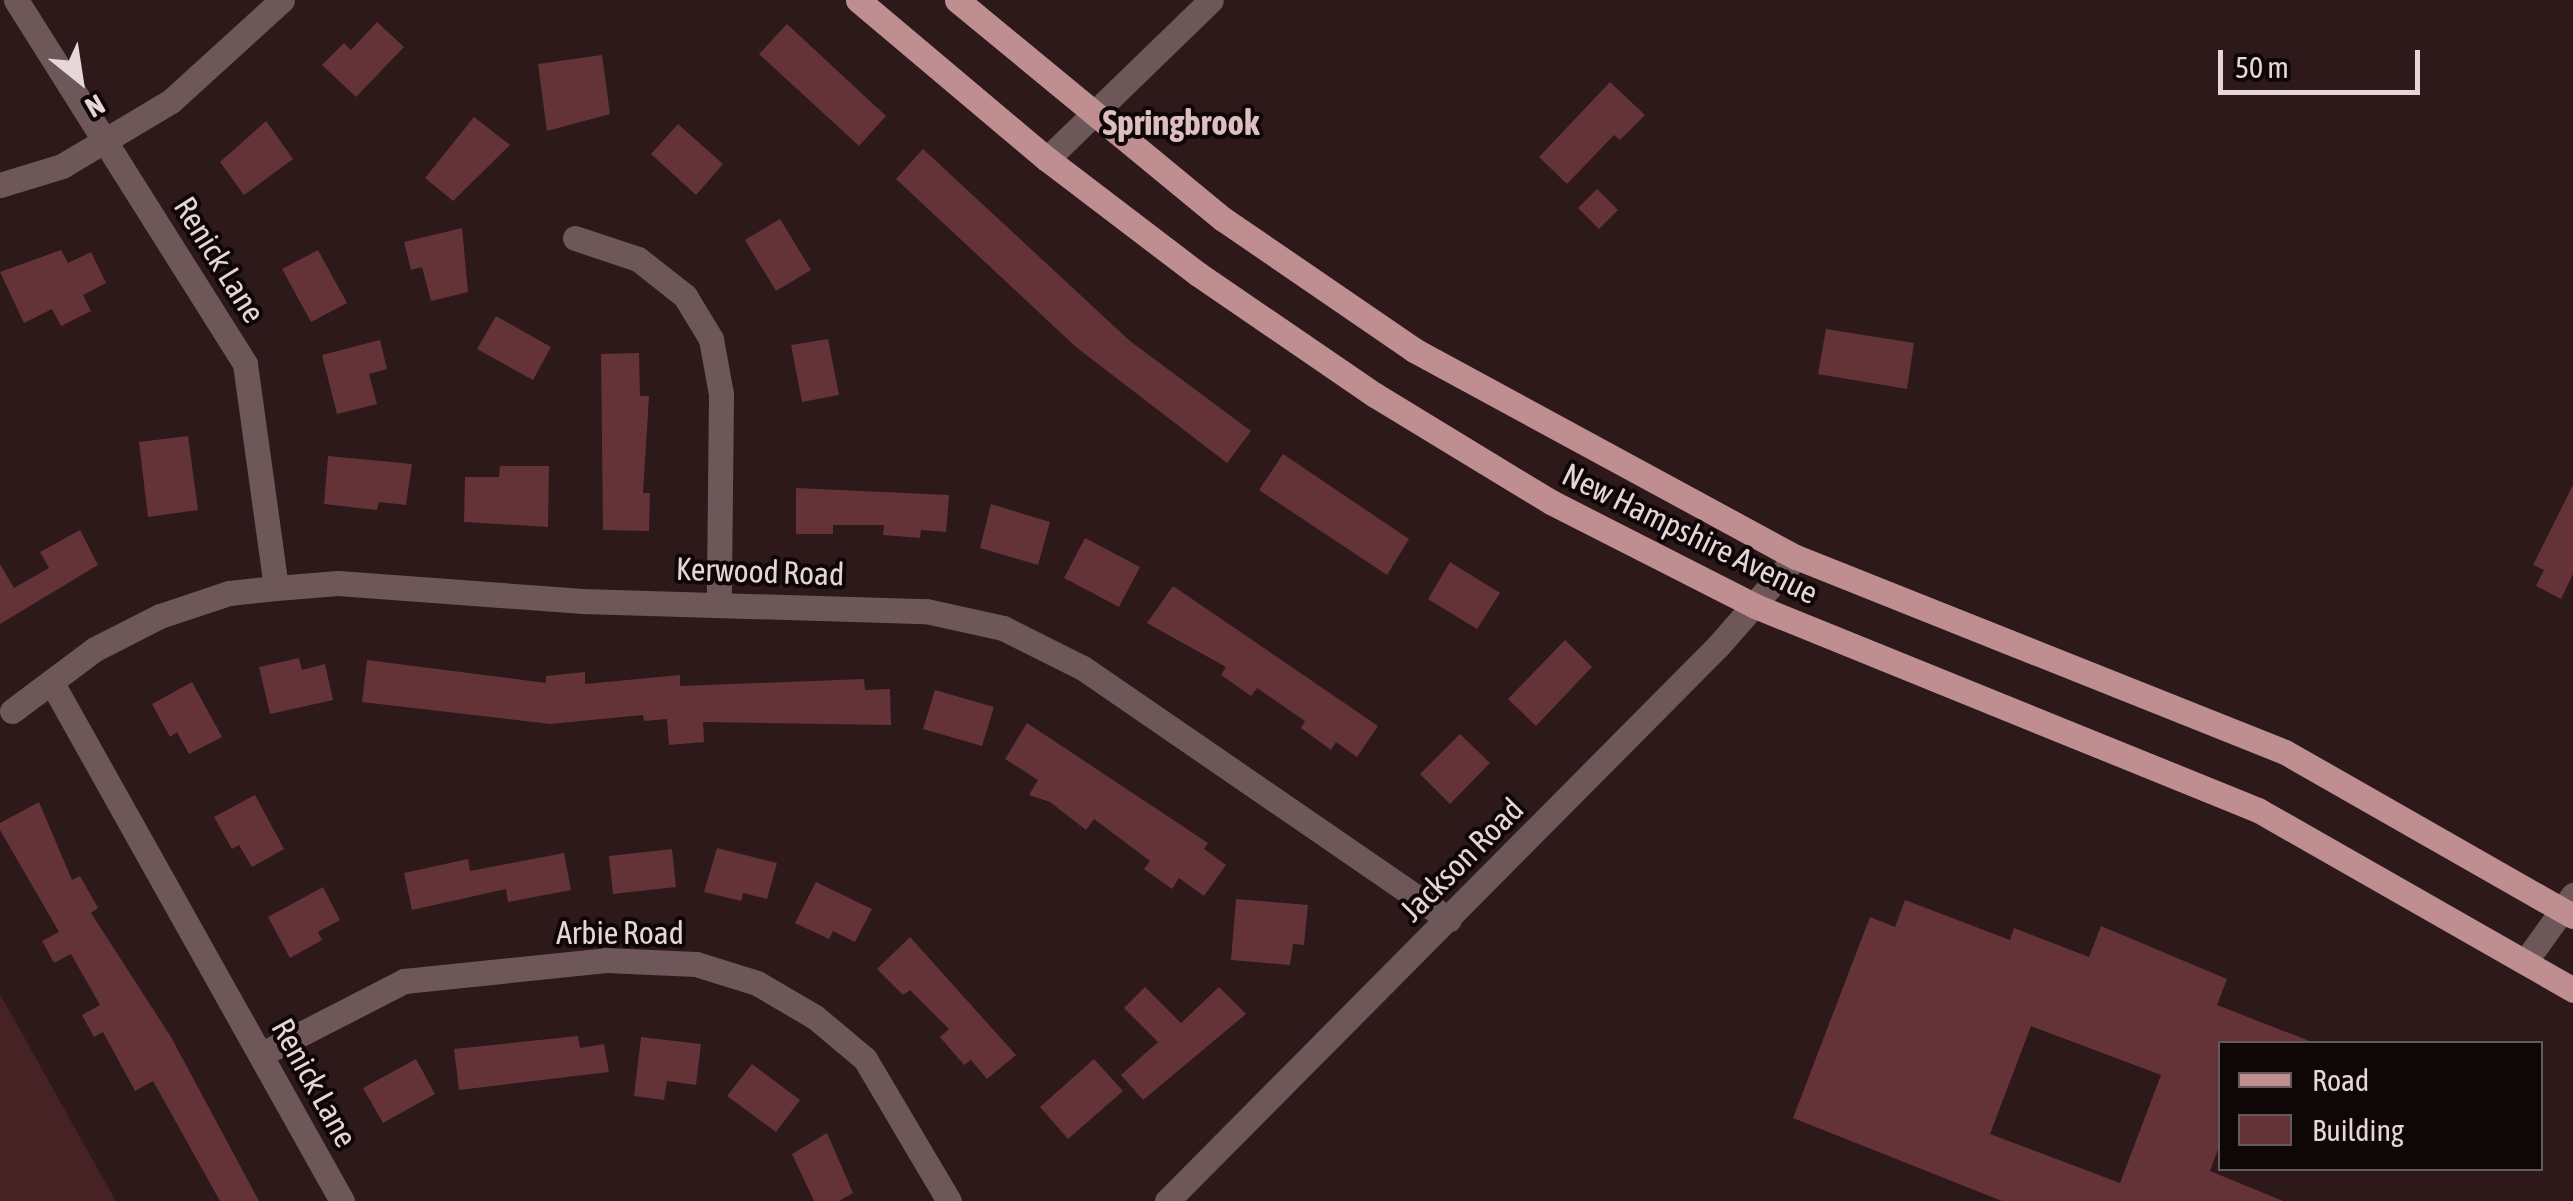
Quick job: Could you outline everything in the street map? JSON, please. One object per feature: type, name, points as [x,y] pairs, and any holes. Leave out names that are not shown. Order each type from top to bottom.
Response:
[{"type":"main road","name":"New Hampshire Avenue","points":[[858,0],[1046,159],[1374,394],[1551,502],[1755,606],[2258,810],[2527,958],[2573,990]]},
{"type":"main road","name":"New Hampshire Avenue","points":[[957,0],[1224,219],[1414,350],[1796,557],[2285,752],[2570,907]]},
{"type":"street","name":"Renick Lane","points":[[16,0],[246,364],[261,438],[276,588]]},
{"type":"street","points":[[0,185],[62,166],[171,101],[282,0]]},
{"type":"street","points":[[1046,159],[1210,0]]},
{"type":"street","points":[[575,238],[638,259],[685,296],[711,339],[721,394],[720,601]]},
{"type":"street","name":"Jackson Road","points":[[1167,1201],[1449,920],[1755,606],[1796,557]]},
{"type":"street","name":"Kerwood Road","points":[[12,711],[95,649],[160,616],[229,594],[276,588],[338,583],[582,601],[720,601],[926,611],[1003,628],[1082,668],[1449,920]]},
{"type":"street","name":"Renick Lane","points":[[52,683],[342,1201]]},
{"type":"street","points":[[2527,958],[2570,907]]},
{"type":"street","name":"Arbie Road","points":[[262,1054],[404,981],[606,960],[696,964],[757,983],[815,1017],[865,1059],[950,1201]]},
{"type":"shaded area","points":[[0,994],[100,1173],[116,1201],[0,1201]]},
{"type":"building","points":[[377,22],[404,47],[356,97],[322,65],[344,43],[351,50]]},
{"type":"building","points":[[787,24],[886,116],[859,146],[759,54]]},
{"type":"building","points":[[602,55],[610,114],[547,131],[538,64]]},
{"type":"building","points":[[1610,82],[1645,115],[1620,140],[1614,135],[1567,184],[1539,157]]},
{"type":"building","points":[[474,117],[510,145],[453,201],[425,178]]},
{"type":"building","points":[[266,121],[293,159],[244,195],[220,162]]},
{"type":"building","points":[[678,124],[723,164],[696,195],[651,154]]},
{"type":"building","points":[[923,149],[1130,341],[1251,431],[1227,463],[1076,347],[896,179]]},
{"type":"building","points":[[1597,189],[1618,210],[1599,229],[1578,208]]},
{"type":"building","points":[[780,219],[811,270],[776,291],[745,240]]},
{"type":"building","points":[[462,228],[468,292],[431,301],[422,267],[411,270],[404,242]]},
{"type":"building","points":[[61,250],[68,263],[91,252],[106,283],[83,295],[91,311],[61,326],[52,309],[24,323],[0,272]]},
{"type":"building","points":[[318,250],[347,303],[311,322],[282,269]]},
{"type":"building","points":[[496,316],[551,347],[533,380],[477,349]]},
{"type":"building","points":[[1826,329],[1914,343],[1907,389],[1818,374]]},
{"type":"building","points":[[828,339],[839,395],[802,402],[791,345]]},
{"type":"building","points":[[380,340],[387,369],[369,374],[377,404],[337,414],[322,355]]},
{"type":"building","points":[[639,353],[640,396],[649,396],[643,493],[650,493],[649,531],[603,530],[601,354]]},
{"type":"building","points":[[188,436],[198,510],[148,517],[139,442]]},
{"type":"building","points":[[1283,454],[1409,539],[1387,575],[1259,490]]},
{"type":"building","points":[[328,456],[412,464],[406,505],[379,502],[377,510],[324,504]]},
{"type":"building","points":[[500,466],[549,466],[548,527],[464,522],[465,477],[499,477]]},
{"type":"building","points":[[2573,485],[2573,574],[2561,599],[2536,586],[2544,570],[2533,565]]},
{"type":"building","points":[[796,488],[949,495],[946,532],[921,530],[920,538],[883,535],[884,525],[833,525],[833,534],[796,534]]},
{"type":"building","points":[[991,504],[1050,522],[1038,565],[980,548]]},
{"type":"building","points":[[80,530],[98,565],[0,624],[0,564],[14,588],[49,568],[40,552]]},
{"type":"building","points":[[1085,538],[1140,567],[1119,607],[1064,578]]},
{"type":"building","points":[[1450,562],[1500,593],[1477,629],[1428,599]]},
{"type":"building","points":[[1173,586],[1378,726],[1357,757],[1336,742],[1331,750],[1301,728],[1305,721],[1257,688],[1251,696],[1221,675],[1226,667],[1147,623]]},
{"type":"building","points":[[1565,640],[1592,667],[1536,726],[1508,699]]},
{"type":"building","points":[[299,658],[302,670],[325,664],[333,700],[270,714],[259,667]]},
{"type":"building","points":[[367,660],[546,683],[546,676],[585,672],[585,684],[680,675],[680,686],[864,679],[865,690],[890,689],[891,725],[703,722],[704,742],[669,745],[667,719],[644,721],[643,715],[550,724],[362,702]]},
{"type":"building","points":[[192,682],[222,737],[189,754],[177,732],[170,737],[152,704]]},
{"type":"building","points":[[935,690],[994,707],[982,746],[923,729]]},
{"type":"building","points":[[1027,723],[1208,843],[1204,849],[1226,865],[1204,896],[1179,878],[1172,889],[1144,869],[1150,861],[1094,819],[1086,830],[1050,802],[1029,795],[1038,780],[1005,759]]},
{"type":"building","points":[[1460,734],[1490,763],[1450,804],[1420,774]]},
{"type":"building","points":[[255,795],[284,849],[252,867],[239,845],[232,849],[214,817]]},
{"type":"building","points":[[39,802],[72,880],[80,876],[98,908],[91,913],[171,1037],[259,1201],[220,1201],[153,1081],[135,1091],[103,1032],[94,1037],[82,1015],[100,1005],[71,954],[54,963],[42,941],[59,932],[0,830],[0,823]]},
{"type":"building","points":[[717,848],[777,863],[767,899],[743,893],[741,901],[704,892]]},
{"type":"building","points":[[672,849],[676,887],[613,894],[609,856]]},
{"type":"building","points":[[564,853],[571,890],[508,902],[506,889],[412,910],[404,873],[468,859],[470,871]]},
{"type":"building","points":[[816,882],[872,909],[855,942],[833,931],[829,939],[795,923]]},
{"type":"building","points":[[323,887],[340,920],[318,932],[322,940],[290,958],[268,917]]},
{"type":"building","points":[[1236,899],[1308,905],[1304,945],[1293,944],[1290,965],[1231,960]]},
{"type":"building","points":[[1905,900],[2010,940],[2014,928],[2089,957],[2101,926],[2227,979],[2217,1005],[2309,1041],[2218,1041],[2218,1149],[2210,1171],[2283,1201],[2002,1201],[1793,1118],[1870,917],[1895,927]],"holes":[[[2031,1026],[2161,1075],[2120,1183],[1990,1134]]]},
{"type":"building","points":[[910,937],[1016,1055],[987,1079],[971,1060],[964,1065],[940,1037],[949,1029],[910,990],[903,995],[877,969]]},
{"type":"building","points":[[1145,987],[1181,1023],[1219,987],[1246,1014],[1143,1100],[1121,1075],[1158,1042],[1124,1008]]},
{"type":"building","points":[[578,1036],[580,1048],[604,1044],[609,1072],[459,1090],[454,1049]]},
{"type":"building","points":[[641,1037],[701,1044],[696,1085],[667,1081],[664,1100],[634,1096]]},
{"type":"building","points":[[416,1059],[435,1094],[383,1123],[363,1088]]},
{"type":"building","points":[[1094,1059],[1123,1091],[1068,1139],[1040,1107]]},
{"type":"building","points":[[752,1064],[800,1100],[776,1132],[727,1096]]},
{"type":"building","points":[[827,1133],[853,1193],[839,1201],[814,1201],[792,1154]]},
{"type":"district","name":"Springbrook","points":[[1181,122]]}]
